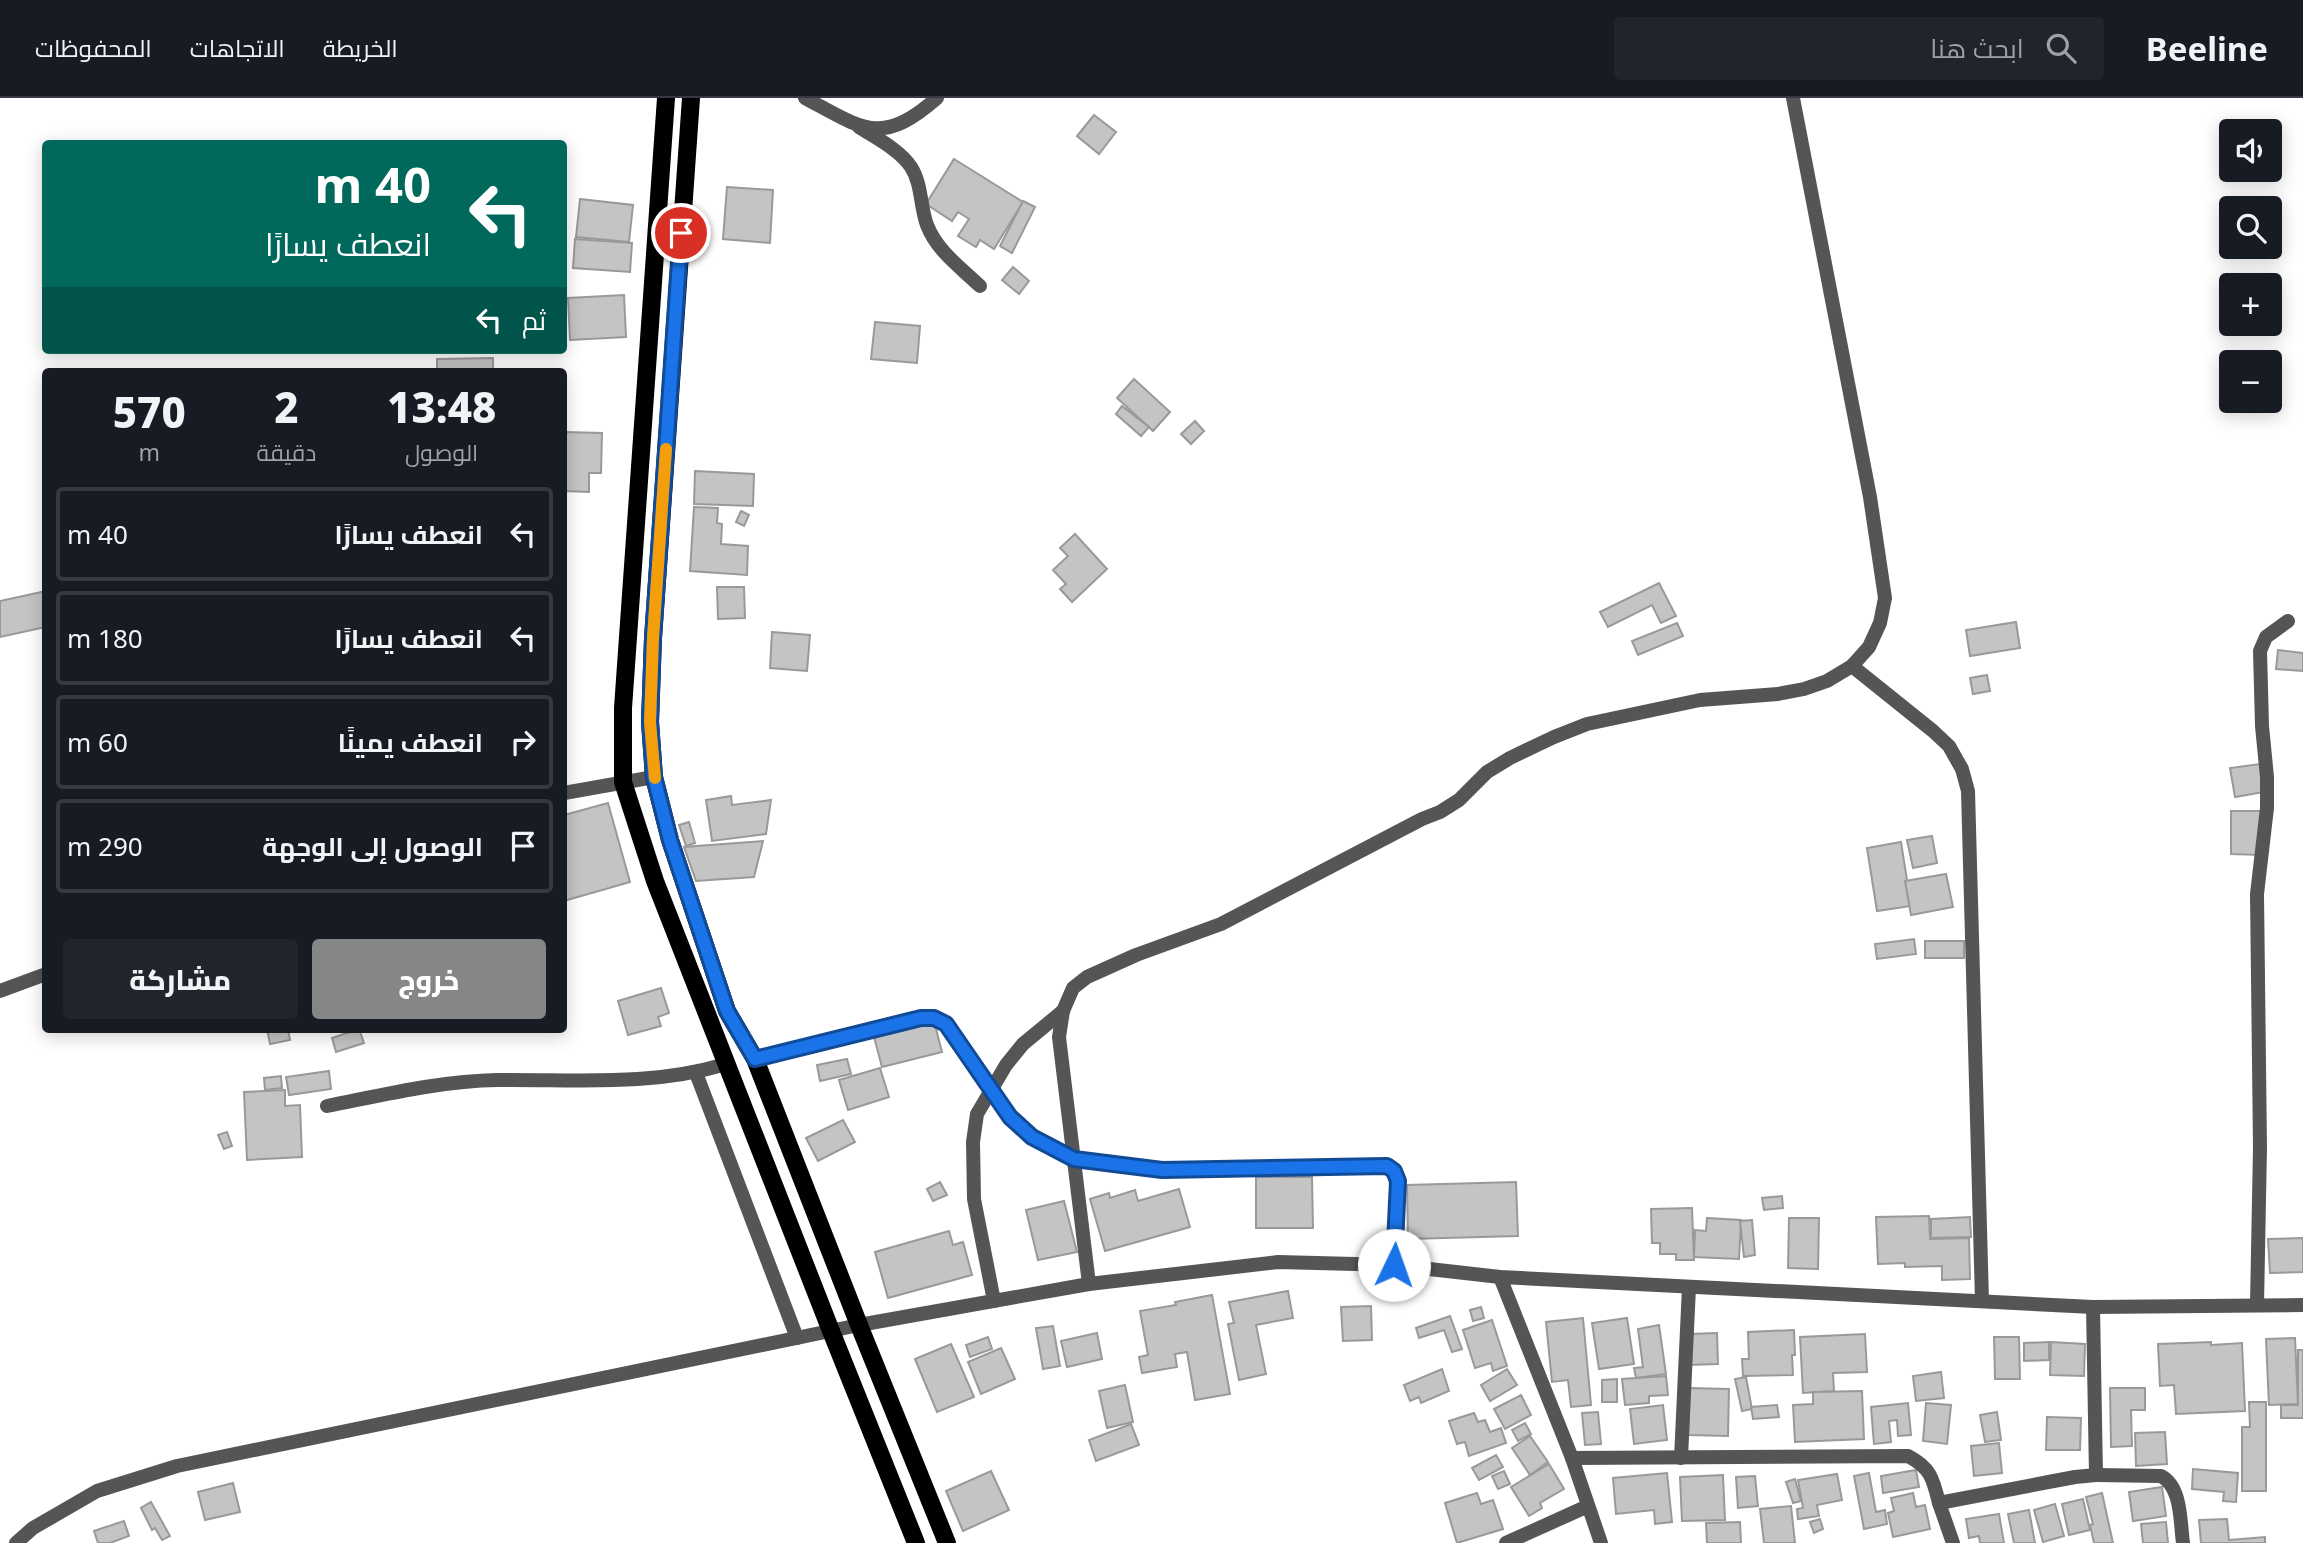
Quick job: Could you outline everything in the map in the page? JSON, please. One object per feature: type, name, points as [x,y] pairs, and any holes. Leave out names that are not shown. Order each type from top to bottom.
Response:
[{"type":"main road","points":[[666,98],[623,708],[623,782],[655,881],[916,1543]]},
{"type":"main road","points":[[691,98],[653,638],[650,722],[654,777],[670,840],[727,1011],[755,1059],[947,1543]]},
{"type":"street","points":[[806,98],[859,127],[905,159],[920,191],[926,223],[932,236],[943,253],[980,286]]},
{"type":"street","points":[[859,127],[886,128],[909,120],[936,98]]},
{"type":"street","points":[[1089,1284],[1059,1037],[1063,1011],[1073,988],[1087,977],[1136,955],[1221,924],[1440,812],[1459,800],[1487,772],[1554,737],[1587,724],[1700,700],[1778,694],[1804,689],[1827,681],[1852,666],[1869,647],[1880,624],[1885,598],[1870,497],[1793,98]]},
{"type":"street","points":[[2257,1305],[2260,1147],[2257,894],[2267,808],[2260,650],[2266,638],[2288,621]]},
{"type":"street","points":[[1852,666],[1933,730],[1949,746],[1962,769],[1968,791],[1982,1301]]},
{"type":"street","points":[[567,792],[654,777]]},
{"type":"street","points":[[0,991],[42,975]]},
{"type":"street","points":[[994,1301],[974,1199],[973,1142],[977,1114],[1006,1065],[1023,1044],[1063,1011]]},
{"type":"street","points":[[755,1059],[921,1018],[934,1018],[946,1024],[1010,1117],[1032,1137],[1074,1159],[1162,1170],[1387,1166],[1394,1171],[1398,1181],[1394,1265]]},
{"type":"street","points":[[327,1107],[446,1084],[496,1080],[587,1082],[651,1079],[696,1073],[726,1064]]},
{"type":"street","points":[[696,1073],[797,1338]]},
{"type":"street","points":[[16,1543],[33,1528],[97,1491],[177,1465],[859,1325],[1089,1284],[1278,1262],[1394,1265],[1500,1277],[2093,1307],[2303,1305]]},
{"type":"street","points":[[1500,1277],[1572,1458],[1601,1543]]},
{"type":"street","points":[[1681,1458],[1689,1287]]},
{"type":"street","points":[[2093,1307],[2096,1475]]},
{"type":"street","points":[[1572,1458],[1908,1457],[1919,1462],[1932,1475],[1953,1543]]},
{"type":"street","points":[[1939,1503],[2074,1477],[2161,1476],[2169,1480],[2174,1488],[2183,1543]]},
{"type":"street","points":[[1506,1543],[1588,1506]]},
{"type":"building","points":[[1094,115],[1116,132],[1099,154],[1077,136]]},
{"type":"building","points":[[954,159],[1023,202],[994,249],[980,240],[976,247],[958,236],[969,219],[958,212],[952,221],[926,204]]},
{"type":"building","points":[[727,187],[773,190],[770,243],[723,239]]},
{"type":"building","points":[[580,199],[633,205],[629,242],[576,237]]},
{"type":"building","points":[[1023,201],[1035,207],[1012,253],[1000,246]]},
{"type":"building","points":[[575,239],[632,243],[630,272],[573,268]]},
{"type":"building","points":[[1013,267],[1029,281],[1019,294],[1002,280]]},
{"type":"building","points":[[624,295],[626,337],[570,340],[568,298]]},
{"type":"building","points":[[875,322],[920,326],[917,363],[871,359]]},
{"type":"building","points":[[493,358],[493,368],[437,368],[437,359]]},
{"type":"building","points":[[1134,379],[1170,412],[1153,431],[1117,398]]},
{"type":"building","points":[[1122,406],[1149,427],[1141,436],[1116,414]]},
{"type":"building","points":[[1195,421],[1204,431],[1191,444],[1181,434]]},
{"type":"building","points":[[567,432],[602,433],[601,473],[589,473],[589,492],[567,491]]},
{"type":"building","points":[[695,471],[754,474],[753,506],[694,504]]},
{"type":"building","points":[[694,507],[718,508],[717,523],[722,524],[721,544],[748,546],[747,575],[690,571]]},
{"type":"building","points":[[741,511],[749,515],[744,526],[736,522]]},
{"type":"building","points":[[1075,534],[1107,569],[1072,602],[1060,589],[1066,584],[1053,570],[1068,556],[1060,548]]},
{"type":"building","points":[[1659,583],[1676,616],[1661,623],[1652,605],[1608,627],[1600,612]]},
{"type":"building","points":[[717,587],[744,587],[745,618],[718,619]]},
{"type":"building","points":[[42,592],[42,628],[0,637],[0,601]]},
{"type":"building","points":[[2016,622],[2020,648],[1970,656],[1966,630]]},
{"type":"building","points":[[1677,623],[1683,636],[1638,655],[1632,641]]},
{"type":"building","points":[[772,632],[810,635],[807,671],[770,668]]},
{"type":"building","points":[[2278,650],[2303,653],[2303,671],[2276,669]]},
{"type":"building","points":[[1987,675],[1990,691],[1973,694],[1970,678]]},
{"type":"building","points":[[2260,764],[2264,792],[2235,797],[2230,768]]},
{"type":"building","points":[[731,796],[732,805],[771,800],[766,834],[712,841],[706,800]]},
{"type":"building","points":[[608,803],[630,882],[567,900],[567,814]]},
{"type":"building","points":[[2231,811],[2261,811],[2261,855],[2231,854]]},
{"type":"building","points":[[689,822],[695,843],[686,846],[679,825]]},
{"type":"building","points":[[1932,836],[1937,863],[1913,868],[1907,840]]},
{"type":"building","points":[[763,841],[754,877],[696,881],[684,847]]},
{"type":"building","points":[[1901,842],[1911,906],[1877,911],[1867,848]]},
{"type":"building","points":[[1946,874],[1953,907],[1911,915],[1905,881]]},
{"type":"building","points":[[1914,939],[1916,954],[1877,959],[1875,944]]},
{"type":"building","points":[[1925,941],[1964,941],[1964,958],[1925,958]]},
{"type":"building","points":[[661,988],[669,1013],[658,1017],[661,1026],[628,1035],[618,1001]]},
{"type":"building","points":[[934,1021],[942,1052],[882,1067],[874,1037]]},
{"type":"building","points":[[268,1033],[289,1033],[290,1040],[270,1044]]},
{"type":"building","points":[[347,1033],[360,1033],[364,1043],[336,1052],[332,1038]]},
{"type":"building","points":[[847,1059],[851,1074],[820,1081],[817,1065]]},
{"type":"building","points":[[880,1068],[889,1097],[848,1110],[839,1080]]},
{"type":"building","points":[[329,1071],[331,1089],[289,1095],[286,1077]]},
{"type":"building","points":[[281,1076],[282,1088],[265,1090],[264,1078]]},
{"type":"building","points":[[285,1090],[285,1106],[300,1105],[302,1157],[247,1160],[244,1092]]},
{"type":"building","points":[[843,1120],[855,1142],[818,1161],[806,1138]]},
{"type":"building","points":[[227,1132],[232,1146],[224,1149],[218,1135]]},
{"type":"building","points":[[1256,1177],[1312,1177],[1313,1228],[1256,1228]]},
{"type":"building","points":[[940,1182],[947,1195],[933,1201],[927,1189]]},
{"type":"building","points":[[1516,1182],[1518,1236],[1408,1239],[1407,1185]]},
{"type":"building","points":[[1179,1189],[1190,1227],[1105,1251],[1090,1199],[1109,1193],[1110,1198],[1135,1190],[1138,1201]]},
{"type":"building","points":[[1782,1196],[1783,1208],[1764,1210],[1762,1198]]},
{"type":"building","points":[[1064,1201],[1077,1252],[1038,1260],[1026,1210]]},
{"type":"building","points":[[1692,1208],[1694,1260],[1676,1260],[1676,1254],[1660,1254],[1660,1243],[1652,1243],[1651,1209]]},
{"type":"building","points":[[1929,1216],[1930,1239],[1969,1238],[1970,1279],[1942,1280],[1942,1266],[1905,1267],[1905,1263],[1878,1264],[1876,1217]]},
{"type":"building","points":[[1970,1217],[1971,1237],[1931,1238],[1931,1219]]},
{"type":"building","points":[[1707,1218],[1741,1220],[1739,1259],[1694,1257],[1695,1230],[1706,1231]]},
{"type":"building","points":[[1789,1218],[1819,1218],[1818,1269],[1788,1268]]},
{"type":"building","points":[[1752,1220],[1755,1255],[1744,1257],[1740,1221]]},
{"type":"building","points":[[949,1231],[953,1245],[963,1242],[972,1275],[888,1298],[875,1252]]},
{"type":"building","points":[[2303,1238],[2303,1272],[2270,1273],[2268,1239]]},
{"type":"building","points":[[1288,1291],[1293,1318],[1256,1325],[1266,1374],[1239,1380],[1228,1324],[1234,1323],[1229,1302]]},
{"type":"building","points":[[1212,1295],[1230,1394],[1195,1400],[1187,1352],[1175,1354],[1177,1367],[1142,1373],[1139,1357],[1148,1355],[1140,1311]]},
{"type":"building","points":[[1371,1306],[1372,1340],[1343,1341],[1341,1307]]},
{"type":"building","points":[[1481,1307],[1484,1318],[1473,1321],[1470,1310]]},
{"type":"building","points":[[1450,1316],[1462,1349],[1452,1352],[1444,1330],[1419,1338],[1416,1328]]},
{"type":"building","points":[[1583,1318],[1591,1405],[1571,1407],[1568,1380],[1552,1382],[1546,1322]]},
{"type":"building","points":[[1627,1318],[1634,1364],[1599,1369],[1592,1323]]},
{"type":"building","points":[[1492,1320],[1507,1366],[1493,1371],[1491,1363],[1475,1368],[1463,1330]]},
{"type":"building","points":[[1659,1325],[1666,1374],[1636,1378],[1634,1368],[1643,1367],[1638,1329]]},
{"type":"building","points":[[1053,1326],[1060,1366],[1043,1369],[1036,1328]]},
{"type":"building","points":[[1794,1330],[1793,1375],[1743,1376],[1742,1359],[1749,1359],[1748,1332]]},
{"type":"building","points":[[1097,1333],[1102,1359],[1067,1367],[1061,1341]]},
{"type":"building","points":[[1717,1333],[1718,1364],[1688,1365],[1687,1334]]},
{"type":"building","points":[[1865,1334],[1867,1372],[1833,1373],[1834,1391],[1803,1393],[1800,1337]]},
{"type":"building","points":[[988,1337],[992,1349],[970,1357],[966,1345]]},
{"type":"building","points":[[1994,1337],[2019,1337],[2020,1379],[1995,1379]]},
{"type":"building","points":[[2295,1338],[2298,1404],[2269,1405],[2266,1339]]},
{"type":"building","points":[[2049,1342],[2049,1360],[2024,1361],[2024,1343]]},
{"type":"building","points":[[2051,1342],[2085,1344],[2084,1376],[2050,1375]]},
{"type":"building","points":[[2211,1342],[2211,1345],[2242,1343],[2245,1411],[2176,1414],[2174,1385],[2160,1386],[2158,1344]]},
{"type":"building","points":[[951,1344],[974,1397],[937,1412],[915,1359]]},
{"type":"building","points":[[1001,1348],[1015,1379],[981,1394],[968,1362]]},
{"type":"building","points":[[2298,1350],[2303,1350],[2303,1418],[2281,1418],[2281,1405],[2298,1405]]},
{"type":"building","points":[[1442,1369],[1449,1391],[1421,1403],[1419,1397],[1410,1401],[1404,1385]]},
{"type":"building","points":[[1507,1369],[1517,1385],[1490,1401],[1481,1385]]},
{"type":"building","points":[[1941,1372],[1944,1398],[1916,1401],[1913,1376]]},
{"type":"building","points":[[1666,1376],[1668,1395],[1649,1396],[1649,1403],[1625,1405],[1622,1379]]},
{"type":"building","points":[[1746,1377],[1752,1409],[1742,1411],[1735,1379]]},
{"type":"building","points":[[1617,1379],[1617,1402],[1602,1402],[1602,1380]]},
{"type":"building","points":[[1125,1385],[1133,1422],[1107,1428],[1099,1391]]},
{"type":"building","points":[[1690,1388],[1729,1389],[1728,1436],[1688,1435]]},
{"type":"building","points":[[2110,1388],[2145,1388],[2145,1410],[2131,1410],[2132,1446],[2111,1447]]},
{"type":"building","points":[[1862,1391],[1864,1439],[1795,1442],[1793,1405],[1813,1404],[1813,1392]]},
{"type":"building","points":[[1521,1395],[1531,1415],[1505,1429],[1494,1409]]},
{"type":"building","points":[[2249,1402],[2266,1402],[2266,1491],[2242,1491],[2242,1427],[2250,1427]]},
{"type":"building","points":[[1908,1403],[1911,1435],[1898,1436],[1897,1420],[1889,1421],[1891,1442],[1874,1444],[1871,1407]]},
{"type":"building","points":[[1926,1403],[1951,1405],[1947,1444],[1923,1441]]},
{"type":"building","points":[[1663,1405],[1667,1440],[1634,1444],[1630,1409]]},
{"type":"building","points":[[1777,1405],[1779,1417],[1753,1419],[1751,1407]]},
{"type":"building","points":[[1598,1412],[1601,1444],[1585,1445],[1582,1413]]},
{"type":"building","points":[[1997,1412],[2001,1440],[1985,1442],[1980,1415]]},
{"type":"building","points":[[1474,1413],[1478,1422],[1485,1420],[1490,1432],[1501,1428],[1506,1443],[1469,1456],[1465,1442],[1457,1444],[1449,1421]]},
{"type":"building","points":[[2047,1417],[2081,1418],[2080,1450],[2046,1450]]},
{"type":"building","points":[[1525,1423],[1531,1434],[1518,1441],[1512,1430]]},
{"type":"building","points":[[1131,1424],[1139,1445],[1096,1461],[1089,1440]]},
{"type":"building","points":[[2165,1432],[2167,1464],[2136,1466],[2135,1433]]},
{"type":"building","points":[[1530,1436],[1548,1462],[1530,1475],[1512,1448]]},
{"type":"building","points":[[1999,1443],[2002,1473],[1974,1476],[1971,1446]]},
{"type":"building","points":[[1496,1455],[1503,1467],[1479,1480],[1472,1468]]},
{"type":"building","points":[[1549,1464],[1564,1489],[1540,1503],[1542,1508],[1529,1516],[1511,1487]]},
{"type":"building","points":[[2193,1469],[2238,1473],[2236,1502],[2223,1501],[2224,1492],[2192,1489]]},
{"type":"building","points":[[1916,1470],[1919,1487],[1883,1493],[1881,1476]]},
{"type":"building","points":[[991,1471],[1009,1510],[963,1531],[946,1491]]},
{"type":"building","points":[[1504,1471],[1510,1484],[1498,1489],[1492,1476]]},
{"type":"building","points":[[1667,1473],[1672,1522],[1655,1524],[1654,1510],[1616,1514],[1613,1478]]},
{"type":"building","points":[[1869,1473],[1876,1512],[1885,1510],[1887,1524],[1864,1529],[1854,1476]]},
{"type":"building","points":[[1837,1474],[1842,1500],[1817,1505],[1819,1516],[1798,1519],[1797,1509],[1803,1508],[1798,1480]]},
{"type":"building","points":[[1723,1475],[1725,1520],[1682,1521],[1680,1477]]},
{"type":"building","points":[[1755,1476],[1758,1506],[1738,1508],[1736,1477]]},
{"type":"building","points":[[1795,1479],[1801,1501],[1793,1503],[1786,1482]]},
{"type":"building","points":[[233,1483],[240,1512],[205,1520],[198,1492]]},
{"type":"building","points":[[2162,1487],[2166,1516],[2133,1521],[2129,1492]]},
{"type":"building","points":[[1477,1493],[1481,1504],[1493,1500],[1503,1529],[1457,1543],[1445,1503]]},
{"type":"building","points":[[1913,1493],[1916,1507],[1925,1505],[1930,1529],[1893,1537],[1888,1513],[1894,1511],[1891,1498]]},
{"type":"building","points":[[2102,1493],[2113,1543],[2094,1543],[2090,1525],[2093,1524],[2086,1497]]},
{"type":"building","points":[[2083,1499],[2090,1530],[2069,1535],[2062,1504]]},
{"type":"building","points":[[151,1502],[170,1536],[162,1540],[155,1528],[152,1530],[141,1508]]},
{"type":"building","points":[[2055,1504],[2064,1536],[2043,1542],[2034,1510]]},
{"type":"building","points":[[1791,1506],[1795,1543],[1764,1543],[1760,1509]]},
{"type":"building","points":[[2029,1510],[2035,1543],[2014,1543],[2008,1514]]},
{"type":"building","points":[[1999,1514],[2004,1543],[1980,1543],[1979,1536],[1969,1538],[1966,1519]]},
{"type":"building","points":[[1820,1519],[1823,1529],[1814,1533],[1810,1522]]},
{"type":"building","points":[[2227,1519],[2229,1540],[2265,1537],[2265,1543],[2201,1543],[2199,1520]]},
{"type":"building","points":[[124,1521],[129,1536],[110,1543],[98,1543],[94,1531]]},
{"type":"building","points":[[1740,1522],[1741,1543],[1707,1543],[1706,1523]]},
{"type":"building","points":[[2166,1522],[2168,1543],[2143,1543],[2141,1524]]},
{"type":"slow traffic","points":[[655,778],[650,722],[666,449]]},
{"type":"route","points":[[681,233],[653,638],[650,722],[654,777],[670,840],[727,1011],[755,1059],[921,1018],[934,1018],[946,1024],[1010,1117],[1032,1137],[1074,1159],[1162,1170],[1387,1166],[1394,1171],[1398,1181],[1394,1265]]}]
